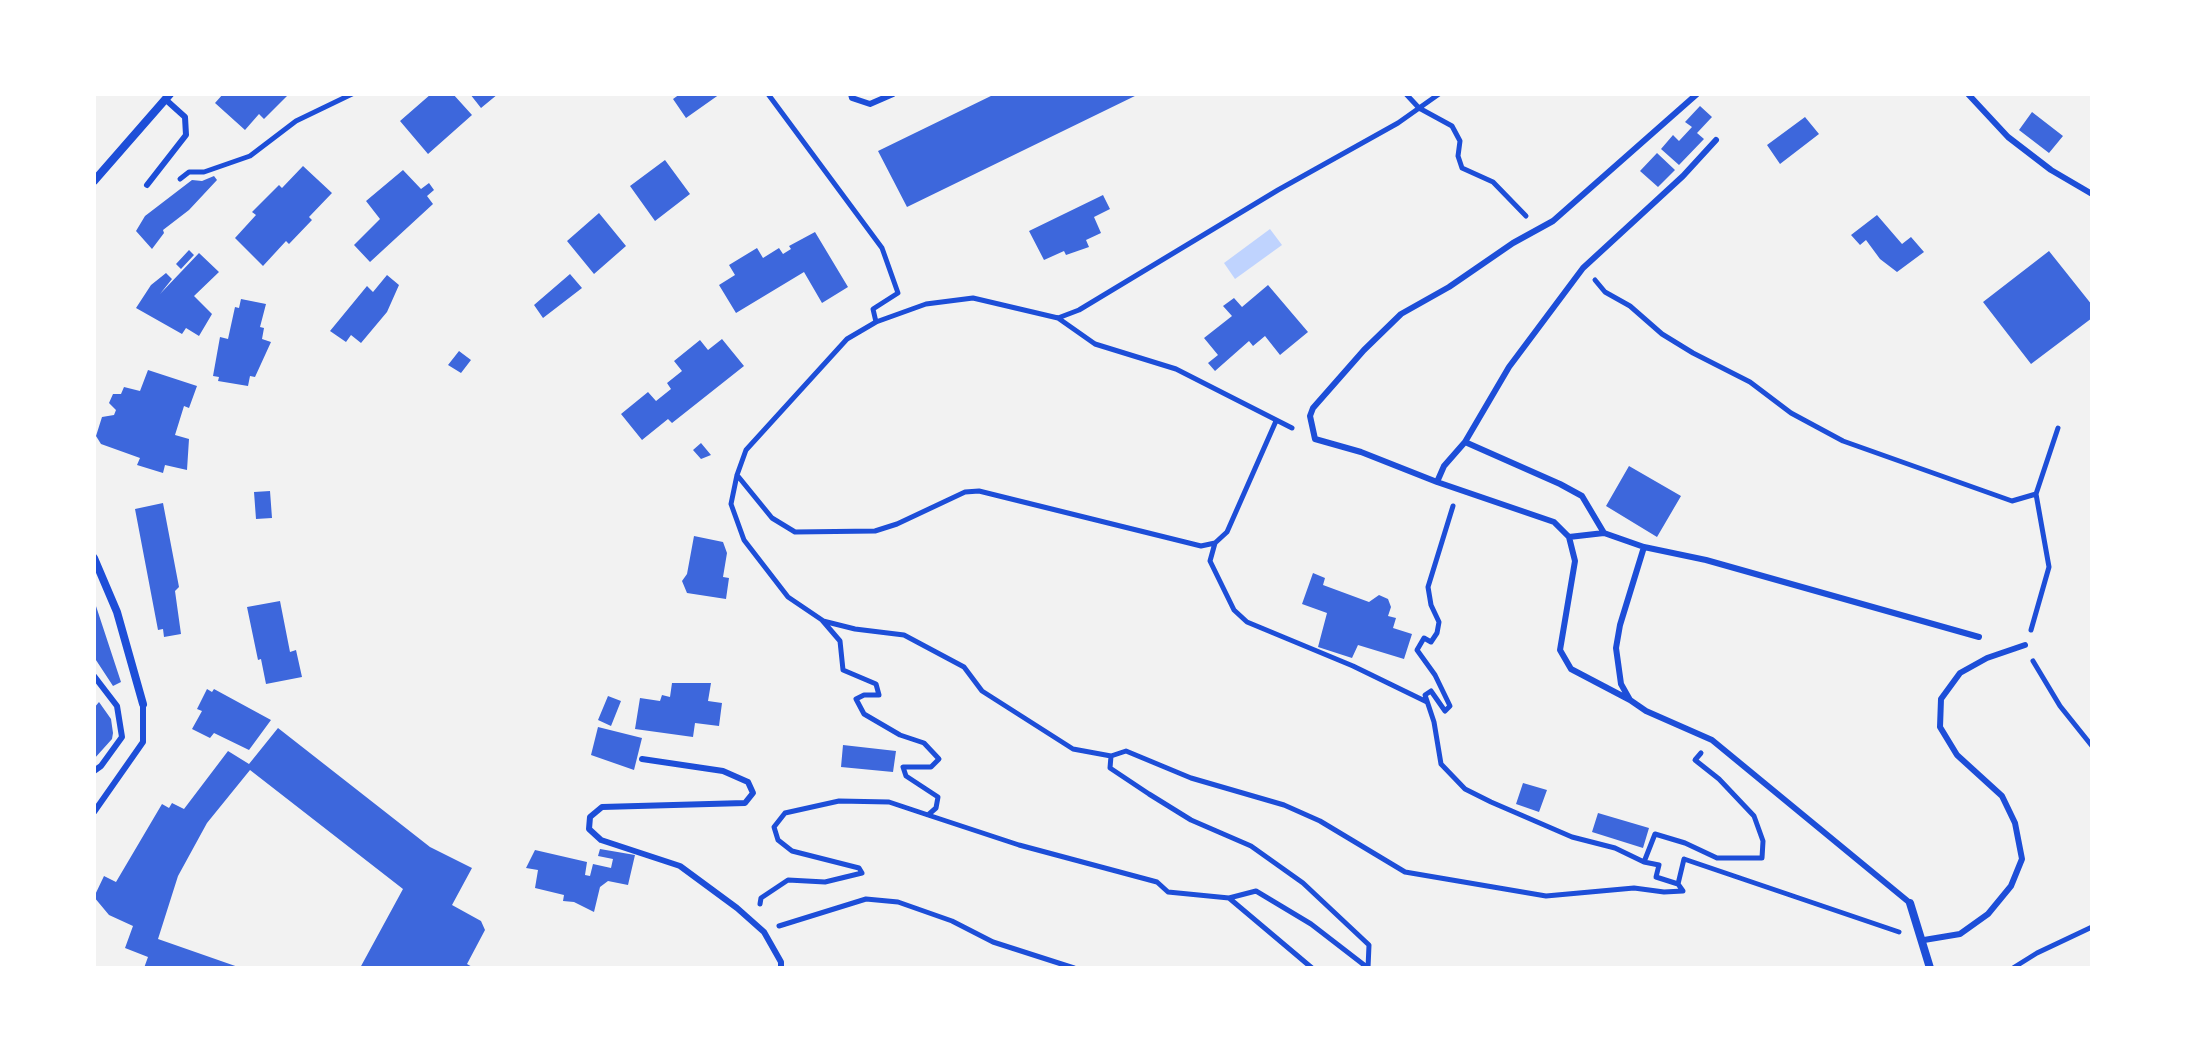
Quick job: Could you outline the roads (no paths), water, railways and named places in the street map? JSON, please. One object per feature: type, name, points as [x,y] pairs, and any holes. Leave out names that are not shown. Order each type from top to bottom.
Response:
[{"type":"street","points":[[94,181],[168,97]]},
{"type":"street","points":[[94,558],[117,612],[143,704]]},
{"type":"street","points":[[1910,903],[1924,940],[1930,968]]},
{"type":"lane","points":[[851,94],[852,98],[870,104],[893,94]]},
{"type":"lane","points":[[1697,94],[1553,221],[1401,314],[1364,350],[1313,408],[1310,416],[1315,439],[1361,452],[1554,522],[1569,537],[1575,561],[1560,650],[1571,669],[1646,711],[1712,740],[1910,903]]},
{"type":"lane","points":[[1968,94],[2008,137],[2051,170],[2092,194]]},
{"type":"lane","points":[[147,185],[186,135],[185,117],[168,97]]},
{"type":"lane","points":[[1437,482],[1444,466],[1465,442],[1509,367],[1583,268],[1683,176],[1716,140]]},
{"type":"lane","points":[[1465,442],[1582,496],[1604,533]]},
{"type":"lane","points":[[1569,537],[1604,533],[1644,547],[1706,560],[1979,637]]},
{"type":"lane","points":[[1630,700],[1621,684],[1616,648],[1644,547]]},
{"type":"lane","points":[[1924,940],[1960,934],[1988,914],[2011,886],[2022,859],[2015,823],[2002,796],[1957,755],[1940,727],[1941,699],[1960,673],[1987,658],[2025,645]]},
{"type":"lane","points":[[94,676],[117,706],[122,737],[94,771]]},
{"type":"lane","points":[[94,812],[143,742],[143,704]]},
{"type":"lane","points":[[642,759],[723,771],[748,782],[753,793],[745,803],[602,807],[590,817],[589,829],[601,840],[680,866],[764,932],[781,962],[781,968]]},
{"type":"water","points":[[1270,229],[1282,245],[1235,279],[1224,263]]}]
